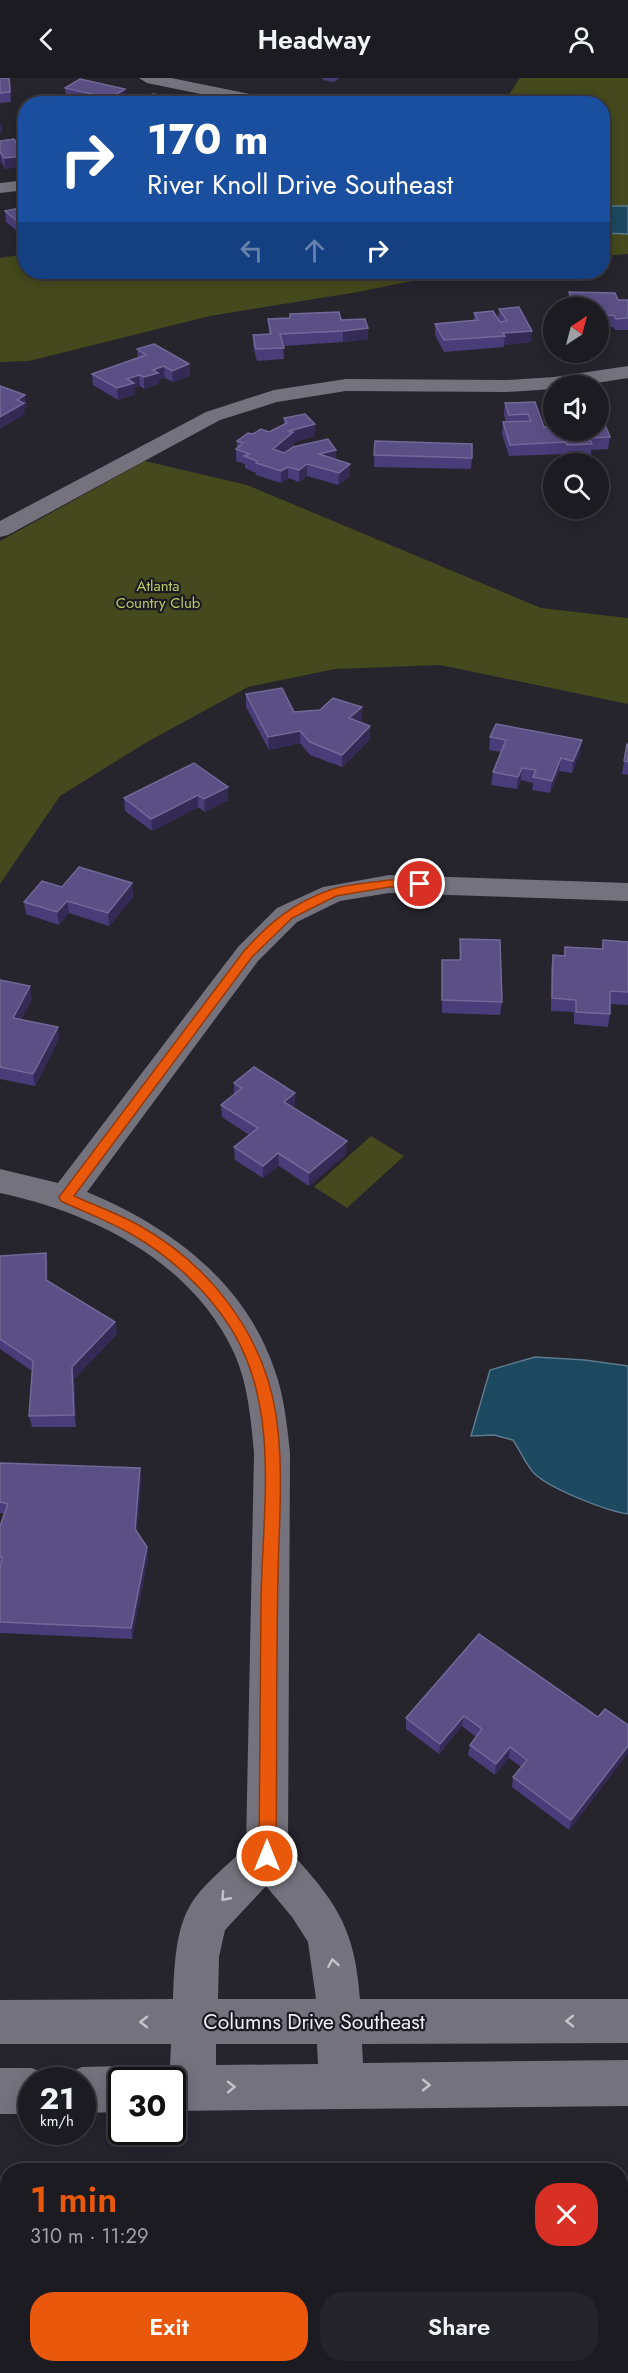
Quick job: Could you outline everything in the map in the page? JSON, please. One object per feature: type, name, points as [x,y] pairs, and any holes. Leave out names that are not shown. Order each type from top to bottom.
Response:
[{"type":"street","points":[[147,78],[236,96]]},
{"type":"street","points":[[0,188],[18,186]]},
{"type":"street","points":[[0,530],[213,416],[274,396],[346,385],[529,385],[628,372]]},
{"type":"street","points":[[66,1197],[248,954],[287,915],[333,893],[389,884],[628,892]]},
{"type":"street","points":[[0,1181],[66,1197],[122,1222],[175,1256],[217,1298],[237,1325],[252,1355],[269,1415],[273,1493],[267,1856],[311,1908],[328,1935],[335,1966],[341,2086]]},
{"type":"street","points":[[186,2067],[194,2022],[197,1957],[206,1918],[267,1856]]},
{"type":"street","name":"Columns Drive Southeast","points":[[0,2022],[628,2021]]},
{"type":"street","points":[[186,2088],[628,2084]]},
{"type":"street","points":[[0,2091],[18,2091]]},
{"type":"green space","points":[[520,78],[628,78],[628,254],[610,255],[610,96],[508,96]]},
{"type":"green space","points":[[18,255],[18,279],[422,279],[358,292],[210,316],[29,361],[0,362],[0,258]]},
{"type":"green space","name":"Atlanta Country Club","points":[[145,461],[247,485],[541,608],[628,618],[628,704],[440,665],[335,669],[248,687],[147,742],[60,796],[0,884],[0,541]]},
{"type":"green space","points":[[371,1136],[404,1156],[347,1208],[314,1187]]},
{"type":"water","points":[[610,206],[628,206],[628,234],[610,233]]},
{"type":"water","points":[[535,1357],[585,1360],[628,1366],[628,1514],[578,1498],[540,1478],[530,1468],[513,1440],[494,1435],[471,1436],[490,1370]]},
{"type":"building","points":[[0,78],[9,78],[10,92],[0,93]]},
{"type":"building","points":[[80,79],[125,89],[113,96],[101,96],[65,88]]},
{"type":"building","points":[[14,139],[18,146],[18,157],[4,158],[0,152],[0,141]]},
{"type":"building","points":[[18,209],[18,222],[5,211]]},
{"type":"building","points":[[569,292],[615,293],[618,300],[628,300],[628,318],[616,319],[614,315],[609,315],[609,297],[571,297]]},
{"type":"building","points":[[519,307],[532,331],[503,333],[505,336],[444,340],[435,324],[478,320],[474,313],[493,311],[500,322],[507,321],[499,309]]},
{"type":"building","points":[[339,312],[341,320],[365,319],[368,328],[280,334],[284,348],[256,349],[253,335],[271,334],[268,319],[290,318],[290,314]]},
{"type":"building","points":[[154,344],[189,364],[172,371],[164,366],[153,370],[158,373],[127,379],[134,383],[117,388],[92,374],[146,355],[137,349]]},
{"type":"building","points":[[0,386],[25,395],[17,400],[24,403],[0,417]]},
{"type":"building","points":[[535,402],[543,424],[543,441],[590,441],[592,444],[567,445],[565,442],[510,445],[503,422],[531,421],[528,414],[509,415],[505,403]]},
{"type":"building","points":[[305,414],[315,424],[289,431],[293,432],[273,449],[284,453],[293,447],[328,439],[336,450],[319,454],[350,464],[339,473],[307,464],[299,470],[288,467],[281,471],[256,463],[257,461],[244,456],[249,454],[236,449],[243,443],[237,441],[248,433],[253,434],[261,429],[269,432],[287,423],[284,418]]},
{"type":"building","points":[[375,441],[472,444],[472,458],[374,455]]},
{"type":"building","points":[[282,688],[294,712],[320,710],[333,698],[362,707],[349,718],[370,726],[342,755],[310,742],[300,731],[268,737],[246,694]]},
{"type":"building","points":[[496,724],[582,740],[573,761],[561,758],[552,781],[533,777],[536,770],[522,768],[518,777],[493,772],[506,740],[490,737]]},
{"type":"building","points":[[628,744],[628,762],[624,761]]},
{"type":"building","points":[[194,763],[228,787],[204,799],[198,795],[151,819],[124,798]]},
{"type":"building","points":[[79,867],[132,883],[108,913],[67,901],[57,912],[24,902],[42,881],[62,887]]},
{"type":"building","points":[[460,939],[500,940],[502,1002],[442,1000],[442,960],[461,960]]},
{"type":"building","points":[[603,940],[628,942],[628,992],[610,991],[610,1014],[576,1012],[576,1000],[552,998],[553,955],[565,956],[565,947],[603,949]]},
{"type":"building","points":[[0,980],[30,986],[13,1018],[58,1027],[33,1074],[0,1067]]},
{"type":"building","points":[[254,1067],[295,1093],[284,1102],[347,1141],[309,1173],[278,1153],[263,1166],[234,1147],[258,1128],[221,1105],[242,1088],[234,1083]]},
{"type":"building","points":[[46,1253],[46,1280],[115,1322],[72,1367],[74,1415],[29,1416],[33,1361],[0,1339],[0,1256]]},
{"type":"building","points":[[0,1463],[140,1468],[135,1529],[147,1547],[131,1628],[0,1622],[2,1557],[0,1557],[0,1526],[8,1504],[0,1502]]},
{"type":"building","points":[[479,1634],[598,1717],[605,1709],[628,1725],[628,1746],[571,1820],[513,1777],[527,1760],[510,1747],[496,1764],[470,1745],[482,1729],[464,1716],[440,1744],[406,1718]]},
{"type":"route","points":[[267,1856],[273,1493],[269,1415],[260,1379],[252,1355],[237,1325],[217,1298],[175,1256],[122,1222],[66,1197],[248,954],[287,915],[333,893],[358,887],[420,884]]}]
